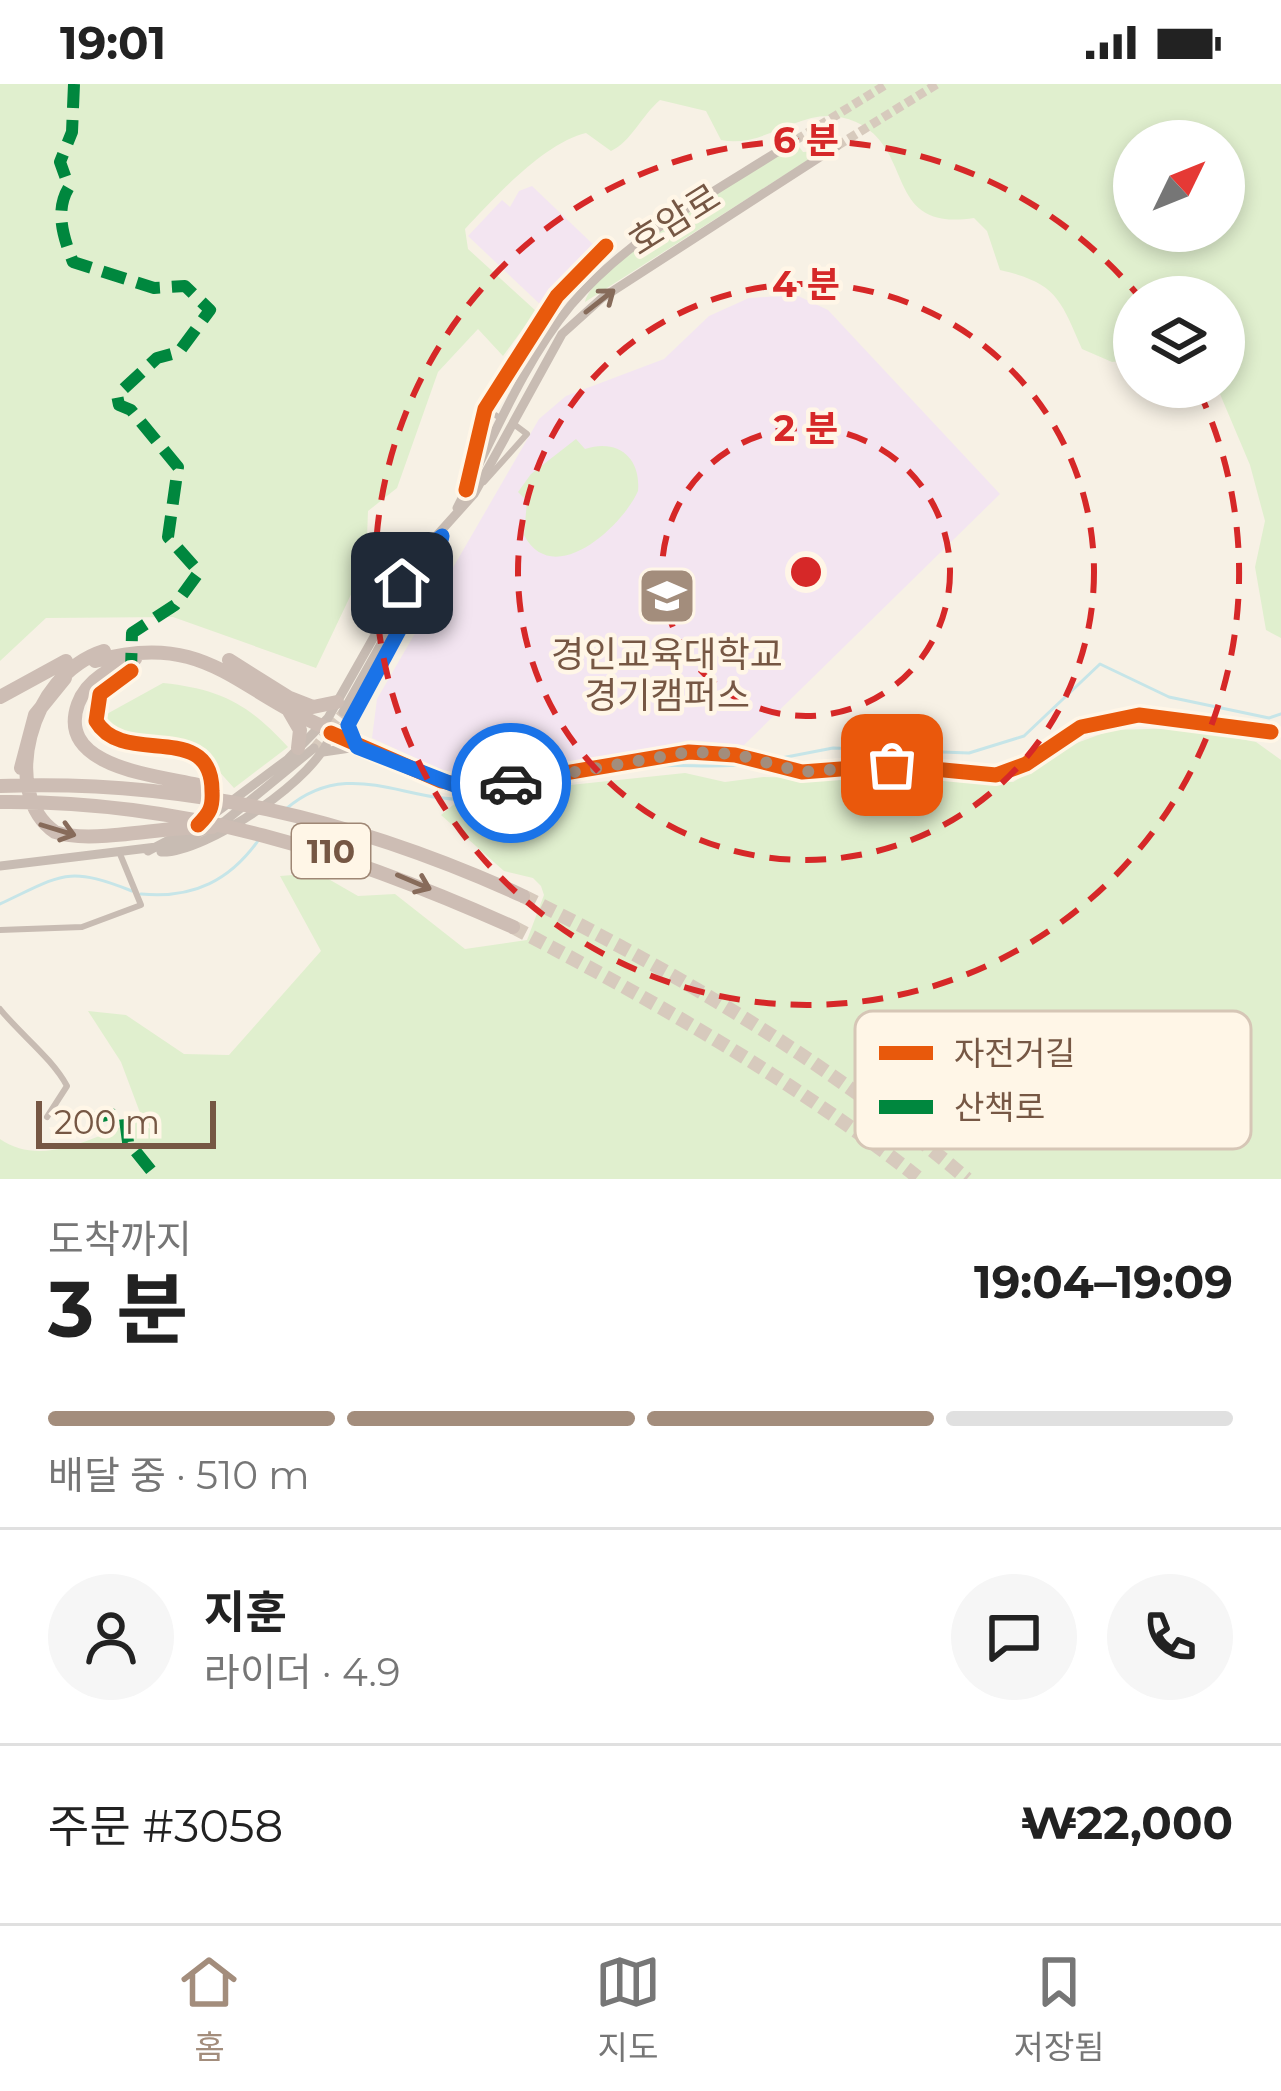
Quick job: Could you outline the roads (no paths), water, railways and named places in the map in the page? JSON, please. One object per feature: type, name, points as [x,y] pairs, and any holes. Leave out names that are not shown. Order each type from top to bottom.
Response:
[{"type":"highway","points":[[0,698],[44,670],[104,651],[148,646],[206,653],[248,669],[327,729]]},
{"type":"highway","points":[[16,717],[56,675],[104,651]]},
{"type":"highway","points":[[21,768],[35,715],[64,680],[94,662],[152,654],[225,668],[288,702],[337,708]]},
{"type":"highway","points":[[152,654],[111,669],[88,687],[76,710],[78,733],[94,755],[115,766],[187,787]]},
{"type":"highway","points":[[288,702],[312,750]]},
{"type":"highway","points":[[5,758],[18,806],[55,832],[83,836],[156,827],[256,830]]},
{"type":"highway","name":"110","points":[[0,785],[187,787],[390,841],[523,896]]},
{"type":"highway","name":"110","points":[[0,802],[140,809],[256,830],[387,871],[513,927]]},
{"type":"main road","name":"호암로","points":[[470,492],[545,342],[592,282],[640,241],[796,140]]},
{"type":"main road","name":"호암로","points":[[327,729],[412,568],[442,536],[552,348],[579,317],[837,146]]},
{"type":"main road","name":"호암로","points":[[348,724],[436,562],[442,536]]},
{"type":"main road","points":[[312,750],[357,747],[337,708]]},
{"type":"main road","points":[[0,866],[56,856],[148,851],[200,835],[312,750],[327,729],[348,724]]},
{"type":"main road","points":[[148,851],[199,825],[312,750],[327,729]]},
{"type":"street","points":[[470,492],[484,409],[557,296],[606,246]]},
{"type":"street","points":[[484,409],[496,416]]},
{"type":"street","points":[[470,492],[527,434],[515,425]]},
{"type":"street","points":[[131,671],[100,694],[96,721],[111,737],[199,754],[213,778],[212,810],[199,825]]},
{"type":"street","points":[[327,729],[357,747],[441,781],[476,788],[689,752],[751,758],[802,772],[892,765],[996,775],[1026,764],[1081,727],[1139,715],[1270,732]]},
{"type":"street","points":[[0,930],[82,927],[141,905],[120,854]]},
{"type":"street","points":[[0,1009],[12,1030],[47,1059],[67,1086],[47,1118]]},
{"type":"waterway","points":[[771,760],[833,748],[969,753],[1024,736],[1100,664],[1169,697],[1269,718],[1281,714]]},
{"type":"waterway","points":[[286,809],[332,785],[355,783],[472,799],[632,768],[756,763]]},
{"type":"waterway","points":[[141,894],[178,893],[210,884],[237,865],[260,838]]},
{"type":"waterway","points":[[0,904],[64,877],[92,878],[132,891]]},
{"type":"tunnel","points":[[796,140],[887,84]]},
{"type":"tunnel","points":[[837,146],[937,84]]},
{"type":"tunnel","points":[[314,748],[343,712]]},
{"type":"tunnel","points":[[523,896],[697,990],[855,1092]]},
{"type":"tunnel","points":[[513,927],[722,1044],[855,1131]]},
{"type":"tunnel","points":[[880,1149],[920,1179]]},
{"type":"tunnel","points":[[931,1149],[967,1179]]},
{"type":"place","name":"경인교육대학교 경기캠퍼스","points":[[667,596]]}]
